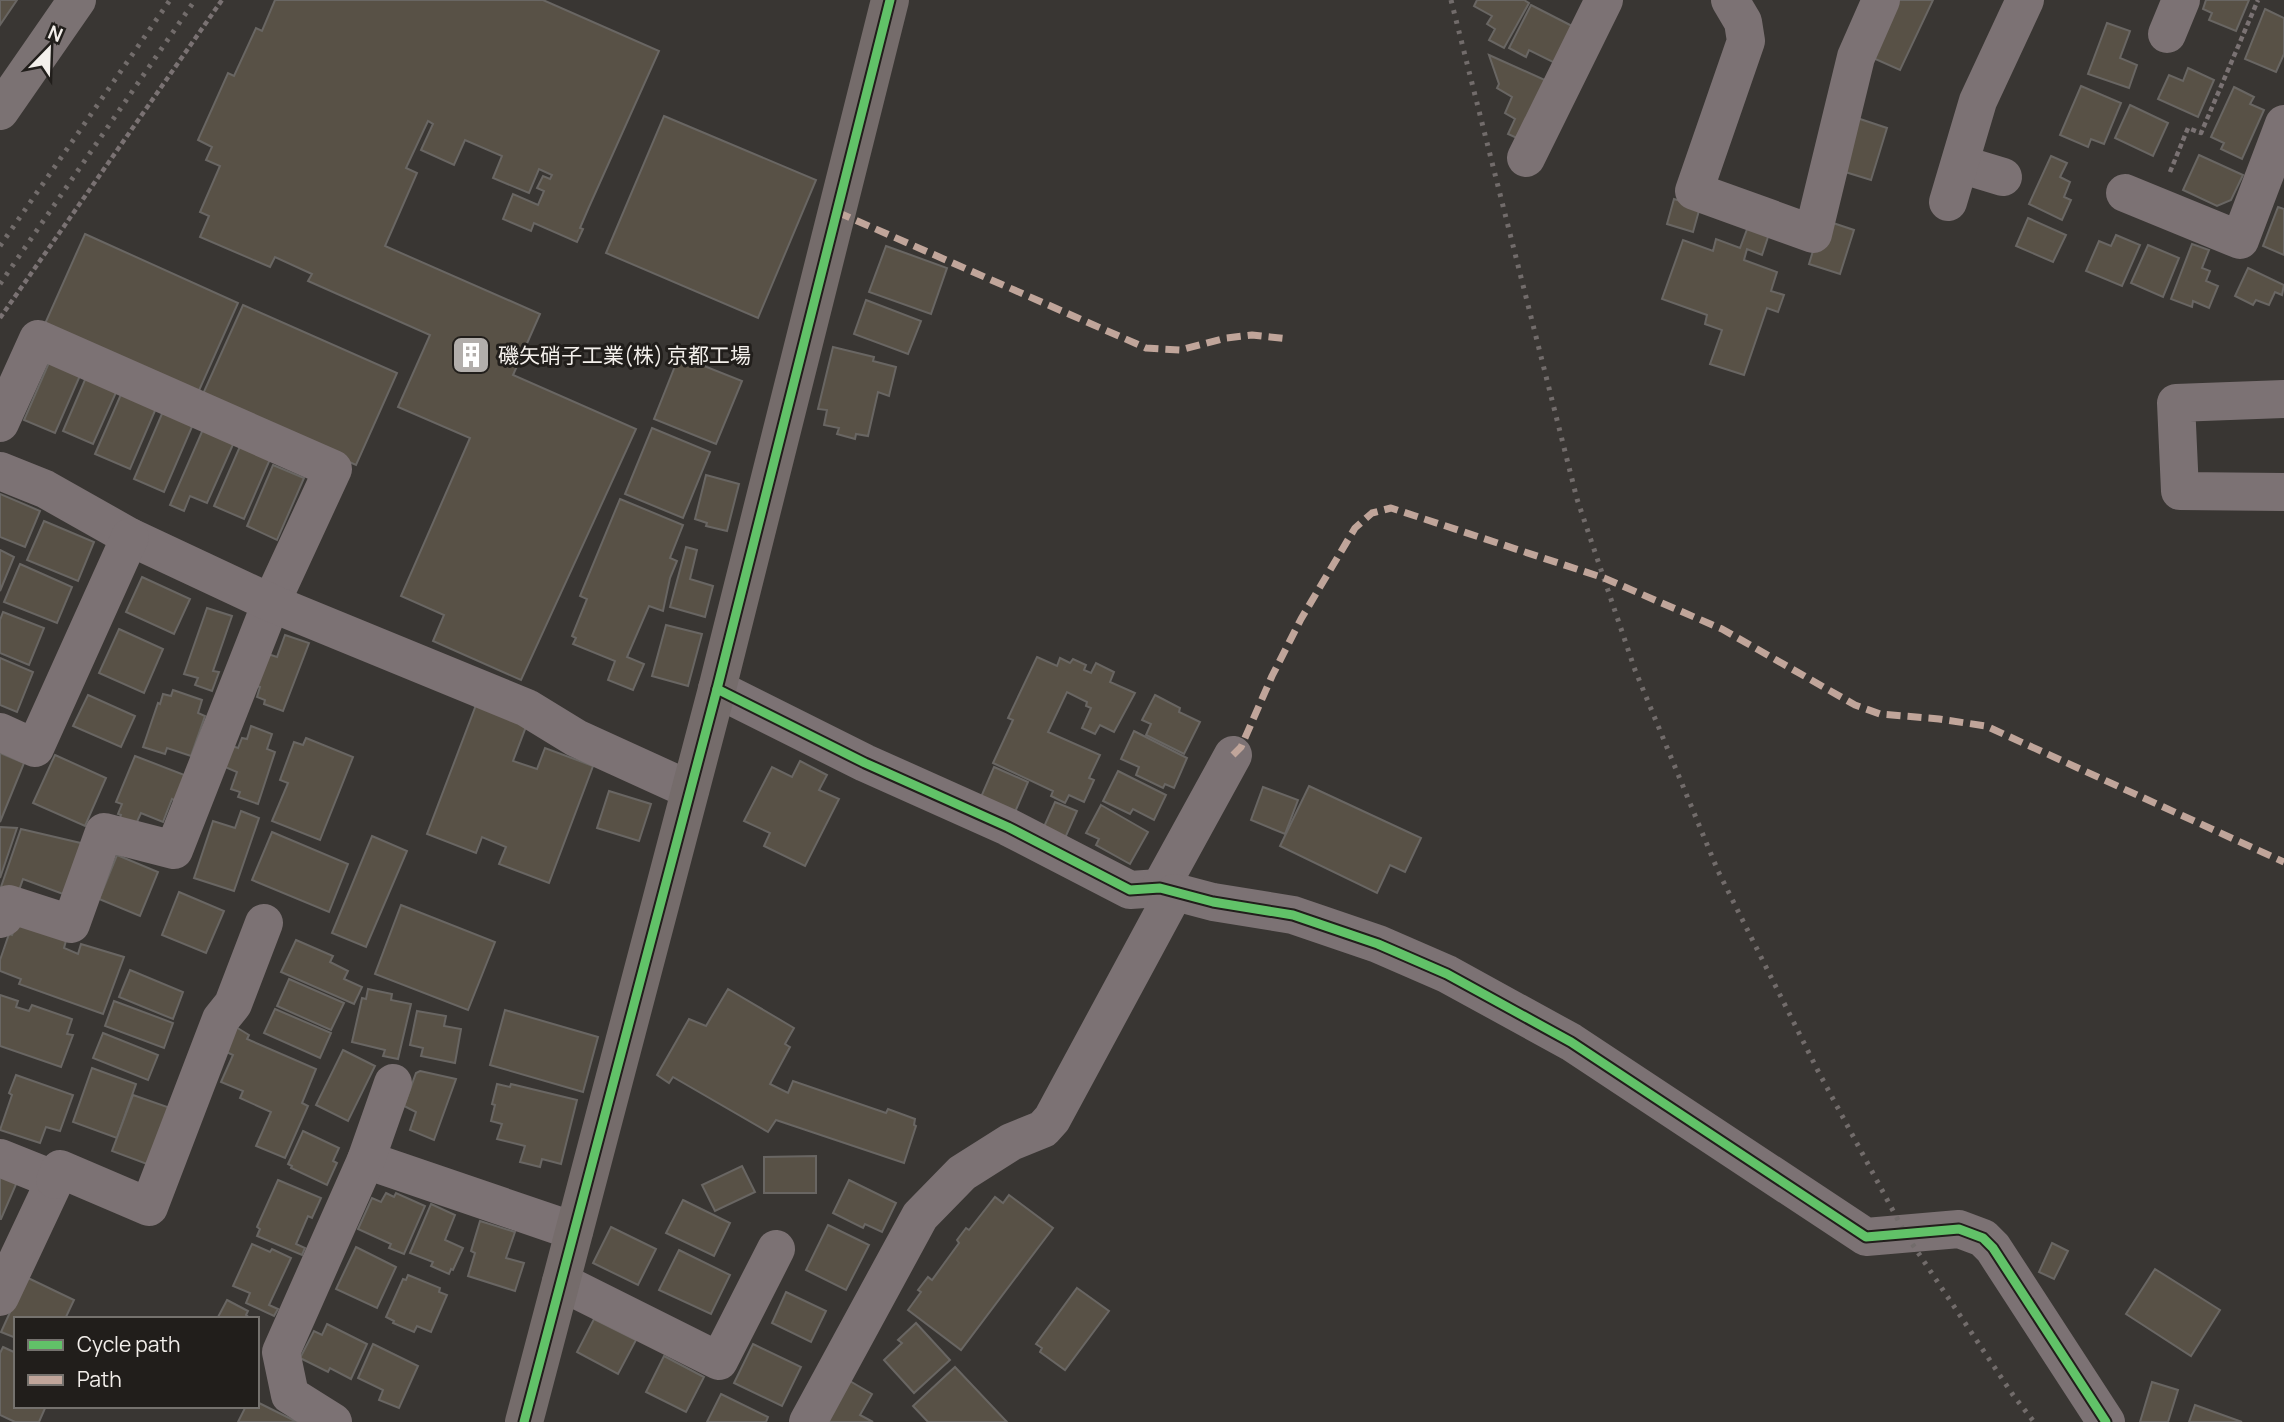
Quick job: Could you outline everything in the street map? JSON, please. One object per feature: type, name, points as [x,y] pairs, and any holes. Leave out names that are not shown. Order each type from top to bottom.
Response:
[{"type":"main road","points":[[0,111],[77,0]]},
{"type":"street","points":[[524,1422],[717,689],[890,0]]},
{"type":"street","points":[[1526,158],[1604,0]]},
{"type":"street","points":[[1730,0],[1743,22],[1745,41],[1693,191],[1813,234],[1856,57],[1881,0]]},
{"type":"street","points":[[1948,202],[1978,101],[2025,0]]},
{"type":"street","points":[[2140,200],[2240,240],[2276,167],[2284,124]]},
{"type":"street","points":[[1960,164],[2003,177]]},
{"type":"street","points":[[0,423],[38,338],[333,468],[271,603],[174,850],[104,832],[71,924],[9,904],[4,917],[0,919]]},
{"type":"street","points":[[2284,399],[2176,403],[2180,491],[2284,492]]},
{"type":"street","points":[[0,471],[45,489],[130,537],[271,603],[527,708],[576,738],[690,790]]},
{"type":"street","points":[[0,732],[35,748],[130,537]]},
{"type":"street","points":[[717,689],[865,763],[1008,827],[1130,890],[1167,891],[1213,902],[1293,915],[1378,944],[1447,974],[1571,1042],[1866,1237],[1959,1229],[1983,1238],[1993,1248],[2106,1422]]},
{"type":"street","points":[[808,1422],[920,1216],[962,1173],[1011,1142],[1043,1129],[1052,1119],[1233,755]]},
{"type":"street","points":[[0,1297],[60,1169],[149,1208],[221,1019],[233,1004],[264,923]]},
{"type":"street","points":[[333,1422],[290,1395],[281,1352],[366,1160],[393,1083]]},
{"type":"street","points":[[0,1158],[55,1180]]},
{"type":"street","points":[[366,1160],[574,1231]]},
{"type":"street","points":[[561,1282],[719,1361],[776,1249]]},
{"type":"path","points":[[0,318],[222,0]]},
{"type":"path","points":[[2140,200],[2188,128],[2201,133],[2258,0]]},
{"type":"building","points":[[0,0],[17,0],[0,25]]},
{"type":"building","name":"磯矢硝子工業(株) 京都工場","points":[[275,0],[543,0],[659,51],[589,207],[577,242],[534,223],[531,231],[503,219],[513,194],[538,205],[544,191],[537,188],[543,176],[550,179],[552,175],[539,169],[529,193],[493,178],[502,156],[465,140],[454,165],[421,150],[433,124],[428,121],[406,168],[417,173],[385,246],[540,314],[513,375],[636,429],[521,680],[433,641],[444,615],[401,596],[470,438],[398,407],[430,335],[308,281],[312,274],[275,257],[270,267],[200,237],[209,216],[200,212],[220,166],[206,160],[212,147],[198,140],[228,73],[234,76],[256,28],[262,31]]},
{"type":"building","points":[[1477,0],[1524,0],[1529,3],[1504,48],[1489,40],[1495,29],[1487,24],[1492,16],[1474,6]]},
{"type":"building","points":[[1889,0],[1933,0],[1900,70],[1864,54]]},
{"type":"building","points":[[2206,0],[2249,0],[2236,31],[2209,20],[2212,13],[2203,9]]},
{"type":"building","points":[[1531,5],[1576,28],[1557,64],[1529,50],[1526,57],[1509,48]]},
{"type":"building","points":[[2265,9],[2284,18],[2284,54],[2276,72],[2245,59]]},
{"type":"building","points":[[2107,23],[2130,31],[2120,58],[2137,65],[2129,88],[2088,74]]},
{"type":"building","points":[[1489,55],[1547,81],[1519,139],[1508,134],[1515,119],[1505,113],[1512,97],[1497,88],[1499,84]]},
{"type":"building","points":[[2188,68],[2214,80],[2198,117],[2158,99],[2169,75],[2183,81]]},
{"type":"building","points":[[2081,86],[2121,103],[2104,144],[2091,139],[2088,147],[2060,135]]},
{"type":"building","points":[[2234,87],[2254,97],[2250,104],[2264,110],[2242,159],[2221,149],[2224,143],[2211,137]]},
{"type":"building","points":[[2130,105],[2168,123],[2153,156],[2115,138]]},
{"type":"building","points":[[664,116],[816,180],[758,318],[606,253]]},
{"type":"building","points":[[1857,118],[1887,128],[1871,180],[1842,171]]},
{"type":"building","points":[[2199,155],[2243,175],[2231,200],[2217,206],[2183,190]]},
{"type":"building","points":[[2051,156],[2067,163],[2060,177],[2070,182],[2064,197],[2071,200],[2062,220],[2029,204]]},
{"type":"building","points":[[1674,199],[1700,207],[1693,232],[1667,224]]},
{"type":"building","points":[[2278,207],[2284,209],[2284,255],[2263,246]]},
{"type":"building","points":[[2028,218],[2066,235],[2053,262],[2016,246]]},
{"type":"building","points":[[1830,222],[1854,230],[1840,274],[1809,264],[1816,241]]},
{"type":"building","points":[[1749,224],[1770,231],[1762,255],[1747,249],[1744,260],[1777,272],[1771,291],[1784,295],[1778,312],[1767,308],[1744,375],[1710,364],[1722,330],[1705,324],[1707,315],[1662,299],[1683,240],[1713,251],[1716,239],[1740,248]]},
{"type":"building","points":[[85,234],[238,303],[197,395],[44,326]]},
{"type":"building","points":[[2116,235],[2140,245],[2122,286],[2086,271],[2099,241],[2111,246]]},
{"type":"building","points":[[2192,244],[2209,250],[2202,268],[2210,271],[2206,281],[2218,286],[2209,308],[2193,301],[2192,307],[2171,299]]},
{"type":"building","points":[[2148,245],[2179,258],[2163,297],[2131,283]]},
{"type":"building","points":[[886,246],[947,268],[931,314],[869,292]]},
{"type":"building","points":[[2248,268],[2284,285],[2282,295],[2275,292],[2269,305],[2256,300],[2253,305],[2235,296]]},
{"type":"building","points":[[866,300],[921,321],[908,354],[854,334]]},
{"type":"building","points":[[243,305],[397,373],[356,465],[202,396]]},
{"type":"building","points":[[833,347],[874,357],[873,361],[896,367],[889,396],[878,392],[868,436],[856,434],[855,439],[837,434],[839,428],[824,425],[827,410],[818,409]]},
{"type":"building","points":[[679,356],[742,381],[716,444],[654,419]]},
{"type":"building","points":[[51,358],[82,371],[55,433],[24,420]]},
{"type":"building","points":[[87,375],[118,388],[93,444],[63,431]]},
{"type":"building","points":[[122,392],[157,406],[130,469],[95,454]]},
{"type":"building","points":[[164,409],[194,422],[164,492],[134,479]]},
{"type":"building","points":[[204,427],[235,440],[207,503],[190,496],[184,511],[170,505]]},
{"type":"building","points":[[652,428],[710,452],[683,518],[625,494]]},
{"type":"building","points":[[241,444],[271,457],[244,519],[214,506]]},
{"type":"building","points":[[273,465],[304,478],[277,540],[247,526]]},
{"type":"building","points":[[706,475],[739,484],[727,531],[706,526],[707,523],[695,519]]},
{"type":"building","points":[[0,494],[40,511],[25,547],[0,537]]},
{"type":"building","points":[[620,499],[683,525],[670,558],[677,561],[670,578],[663,611],[649,606],[627,657],[644,664],[633,690],[608,680],[615,661],[573,644],[576,638],[572,636],[587,599],[580,596]]},
{"type":"building","points":[[44,521],[94,542],[78,581],[27,560]]},
{"type":"building","points":[[686,547],[697,550],[690,579],[713,586],[705,617],[670,607]]},
{"type":"building","points":[[0,550],[14,557],[0,591]]},
{"type":"building","points":[[20,564],[72,587],[57,623],[4,602]]},
{"type":"building","points":[[142,577],[190,599],[174,634],[126,612]]},
{"type":"building","points":[[207,608],[232,616],[213,671],[219,672],[212,691],[195,685],[198,678],[184,674]]},
{"type":"building","points":[[3,612],[44,628],[29,665],[0,653],[0,620]]},
{"type":"building","points":[[666,625],[702,634],[688,686],[652,676]]},
{"type":"building","points":[[119,629],[163,649],[144,693],[99,673]]},
{"type":"building","points":[[285,635],[309,643],[283,711],[264,704],[265,700],[257,697],[260,687],[254,685],[265,653],[277,657]]},
{"type":"building","points":[[1037,657],[1057,666],[1060,658],[1070,663],[1073,659],[1086,665],[1084,670],[1091,673],[1096,663],[1114,672],[1110,682],[1135,693],[1114,732],[1100,725],[1095,734],[1082,728],[1091,708],[1086,706],[1087,702],[1067,692],[1048,732],[1100,755],[1089,778],[1094,780],[1084,802],[1069,795],[1065,803],[1051,796],[1053,791],[993,763],[1013,720],[1008,718]]},
{"type":"building","points":[[0,658],[33,672],[17,712],[0,705]]},
{"type":"building","points":[[173,690],[202,700],[198,713],[205,716],[191,756],[167,748],[165,754],[143,747],[158,703],[160,704],[163,694],[171,696]]},
{"type":"building","points":[[88,695],[135,716],[121,747],[73,726]]},
{"type":"building","points":[[1155,695],[1180,708],[1179,712],[1200,722],[1184,754],[1146,735],[1151,724],[1142,720]]},
{"type":"building","points":[[476,705],[527,724],[513,761],[537,769],[545,748],[593,766],[549,883],[499,864],[506,847],[482,837],[476,853],[427,834]]},
{"type":"building","points":[[251,726],[272,734],[267,749],[275,752],[258,804],[238,797],[240,792],[231,789],[237,772],[225,767],[232,746],[238,748],[242,738],[247,739]]},
{"type":"building","points":[[1134,731],[1187,758],[1174,788],[1165,784],[1163,788],[1136,775],[1139,767],[1121,759]]},
{"type":"building","points":[[306,738],[353,757],[320,840],[272,821],[288,783],[280,780],[294,742],[303,745]]},
{"type":"building","points":[[0,753],[24,763],[0,822]]},
{"type":"building","points":[[55,755],[106,778],[85,826],[33,803]]},
{"type":"building","points":[[135,756],[187,776],[176,801],[172,799],[163,822],[141,813],[136,824],[120,818],[121,815],[118,814],[122,804],[116,802]]},
{"type":"building","points":[[800,761],[827,775],[819,790],[839,799],[805,866],[764,846],[770,833],[744,821],[772,767],[792,777]]},
{"type":"building","points":[[994,767],[1028,782],[1015,812],[981,797]]},
{"type":"building","points":[[1118,771],[1166,795],[1154,820],[1133,809],[1130,814],[1103,801]]},
{"type":"building","points":[[1309,786],[1421,838],[1405,872],[1390,865],[1377,893],[1280,846]]},
{"type":"building","points":[[1263,787],[1298,800],[1285,834],[1251,820]]},
{"type":"building","points":[[609,791],[651,804],[639,841],[597,828]]},
{"type":"building","points":[[1055,802],[1077,811],[1065,838],[1043,829]]},
{"type":"building","points":[[1101,805],[1148,832],[1130,864],[1096,845],[1099,839],[1086,833]]},
{"type":"building","points":[[241,811],[259,818],[234,891],[194,878],[213,821],[235,828]]},
{"type":"building","points":[[0,827],[17,828],[0,878]]},
{"type":"building","points":[[21,829],[85,844],[63,894],[23,879],[18,893],[1,887]]},
{"type":"building","points":[[272,832],[348,864],[329,912],[252,880]]},
{"type":"building","points":[[372,836],[407,851],[366,947],[332,933]]},
{"type":"building","points":[[117,855],[158,872],[140,916],[99,899]]},
{"type":"building","points":[[179,892],[224,911],[206,953],[162,935]]},
{"type":"building","points":[[401,905],[495,942],[468,1010],[375,974]]},
{"type":"building","points":[[17,922],[67,937],[64,948],[78,954],[81,944],[124,957],[103,1014],[19,984],[21,979],[0,971],[0,960],[9,934],[12,935]]},
{"type":"building","points":[[296,940],[333,956],[330,962],[348,971],[344,979],[362,987],[354,1004],[281,972]]},
{"type":"building","points":[[130,970],[183,992],[173,1019],[119,997]]},
{"type":"building","points":[[289,979],[344,1003],[331,1030],[277,1006]]},
{"type":"building","points":[[368,989],[392,994],[391,1000],[411,1004],[398,1059],[383,1056],[385,1050],[352,1042],[362,998],[366,999]]},
{"type":"building","points":[[728,989],[794,1028],[785,1044],[790,1047],[770,1084],[788,1093],[793,1081],[886,1113],[888,1109],[915,1119],[916,1126],[904,1163],[776,1120],[768,1132],[673,1077],[669,1083],[657,1075],[689,1019],[706,1026]]},
{"type":"building","points":[[0,995],[18,1001],[16,1007],[29,1011],[32,1005],[72,1019],[67,1034],[73,1035],[61,1067],[0,1046]]},
{"type":"building","points":[[114,1001],[173,1023],[164,1048],[105,1026]]},
{"type":"building","points":[[275,1009],[331,1033],[320,1058],[264,1033]]},
{"type":"building","points":[[505,1010],[598,1037],[583,1092],[490,1065]]},
{"type":"building","points":[[417,1011],[446,1016],[444,1026],[461,1029],[455,1063],[421,1056],[423,1048],[410,1045]]},
{"type":"building","points":[[231,1024],[249,1035],[247,1039],[316,1069],[302,1103],[308,1106],[285,1158],[256,1146],[271,1112],[240,1098],[243,1091],[221,1082],[233,1055],[220,1049]]},
{"type":"building","points":[[103,1033],[158,1055],[148,1080],[93,1058]]},
{"type":"building","points":[[343,1050],[375,1066],[348,1121],[316,1105]]},
{"type":"building","points":[[92,1068],[136,1084],[117,1138],[73,1122]]},
{"type":"building","points":[[420,1071],[456,1079],[434,1140],[410,1130],[416,1112],[404,1106],[416,1073]]},
{"type":"building","points":[[16,1075],[73,1095],[60,1131],[46,1127],[40,1143],[0,1130]]},
{"type":"building","points":[[497,1084],[510,1087],[511,1084],[577,1100],[561,1164],[542,1159],[540,1167],[520,1162],[525,1146],[497,1139],[502,1124],[491,1121]]},
{"type":"building","points":[[133,1095],[176,1110],[155,1167],[112,1151]]},
{"type":"building","points":[[303,1131],[339,1148],[333,1161],[337,1163],[327,1185],[288,1164]]},
{"type":"building","points":[[816,1156],[816,1193],[764,1193],[764,1157]]},
{"type":"building","points":[[742,1166],[755,1192],[715,1211],[702,1185]]},
{"type":"building","points":[[0,1174],[17,1182],[1,1219],[0,1219]]},
{"type":"building","points":[[278,1180],[321,1198],[312,1218],[308,1216],[296,1244],[305,1248],[302,1255],[257,1236],[260,1229],[257,1227]]},
{"type":"building","points":[[849,1180],[896,1203],[882,1232],[865,1224],[863,1228],[833,1213]]},
{"type":"building","points":[[386,1193],[394,1197],[396,1193],[425,1206],[404,1254],[389,1248],[391,1244],[358,1229],[372,1198],[381,1202]]},
{"type":"building","points":[[1009,1195],[1053,1228],[961,1350],[908,1310],[921,1292],[918,1290],[928,1277],[932,1280],[959,1243],[957,1240],[966,1228],[969,1230],[995,1197],[1003,1203]]},
{"type":"building","points":[[683,1200],[730,1223],[714,1256],[666,1233]]},
{"type":"building","points":[[431,1204],[455,1215],[445,1240],[463,1248],[449,1274],[431,1266],[433,1262],[410,1253]]},
{"type":"building","points":[[480,1221],[515,1232],[506,1258],[524,1263],[515,1291],[468,1276],[475,1253],[471,1251]]},
{"type":"building","points":[[828,1225],[869,1245],[846,1290],[806,1270]]},
{"type":"building","points":[[611,1227],[656,1249],[638,1285],[593,1263]]},
{"type":"building","points":[[2052,1243],[2068,1251],[2054,1279],[2039,1272]]},
{"type":"building","points":[[252,1244],[291,1258],[269,1305],[278,1309],[274,1316],[246,1303],[250,1293],[233,1286]]},
{"type":"building","points":[[356,1247],[396,1267],[377,1308],[336,1289]]},
{"type":"building","points":[[679,1250],[730,1275],[711,1314],[659,1290]]},
{"type":"building","points":[[2155,1269],[2220,1310],[2191,1356],[2126,1314]]},
{"type":"building","points":[[408,1275],[440,1288],[439,1292],[447,1295],[431,1332],[417,1326],[414,1332],[386,1317],[403,1279],[406,1280]]},
{"type":"building","points":[[26,1277],[74,1300],[66,1317],[14,1317],[14,1337],[1,1332]]},
{"type":"building","points":[[1077,1288],[1109,1311],[1065,1370],[1040,1352],[1042,1348],[1036,1344]]},
{"type":"building","points":[[786,1292],[826,1311],[811,1342],[772,1323]]},
{"type":"building","points":[[227,1300],[248,1311],[246,1315],[248,1317],[218,1317]]},
{"type":"building","points":[[594,1319],[636,1340],[618,1374],[577,1352]]},
{"type":"building","points":[[916,1323],[950,1360],[914,1393],[884,1360],[902,1343],[898,1340]]},
{"type":"building","points":[[327,1324],[367,1344],[351,1379],[330,1368],[328,1372],[300,1358],[314,1331],[322,1335]]},
{"type":"building","points":[[373,1344],[418,1366],[399,1408],[379,1400],[383,1390],[358,1378]]},
{"type":"building","points":[[753,1344],[801,1367],[782,1406],[734,1383]]},
{"type":"building","points":[[3,1347],[14,1352],[14,1408],[45,1408],[39,1422],[15,1422],[0,1415],[0,1353]]},
{"type":"building","points":[[664,1356],[704,1377],[686,1412],[646,1392]]},
{"type":"building","points":[[955,1367],[1007,1422],[928,1422],[913,1406]]},
{"type":"building","points":[[843,1377],[872,1394],[860,1415],[873,1422],[818,1422]]},
{"type":"building","points":[[2152,1382],[2178,1390],[2168,1422],[2140,1422]]},
{"type":"building","points":[[721,1394],[768,1417],[766,1422],[707,1422]]},
{"type":"building","points":[[259,1403],[297,1422],[238,1422],[245,1408],[259,1408]]},
{"type":"building","points":[[2195,1405],[2242,1422],[2189,1422]]},
{"type":"railway","points":[[0,246],[170,0]]},
{"type":"railway","points":[[0,284],[195,0]]},
{"type":"railway","points":[[1451,0],[1577,499],[1635,670],[1718,871],[1817,1069],[1905,1233],[2013,1395],[2034,1422]]},
{"type":"marked path","points":[[837,212],[1146,348],[1180,350],[1226,338],[1252,335],[1289,339]]},
{"type":"marked path","points":[[1233,755],[1241,747],[1301,619],[1355,528],[1372,513],[1391,508],[1604,578],[1722,629],[1855,705],[1880,714],[1986,726],[2284,862]]},
{"type":"cycle path","points":[[524,1422],[717,689],[890,0]]},
{"type":"cycle path","points":[[717,689],[865,763],[1008,827],[1130,890],[1160,888],[1213,902],[1293,915],[1378,944],[1447,974],[1571,1042],[1866,1237],[1959,1229],[1983,1238],[1993,1248],[2106,1422]]},
{"type":"place","name":"磯矢硝子工業(株) 京都工場","points":[[471,355]]}]
